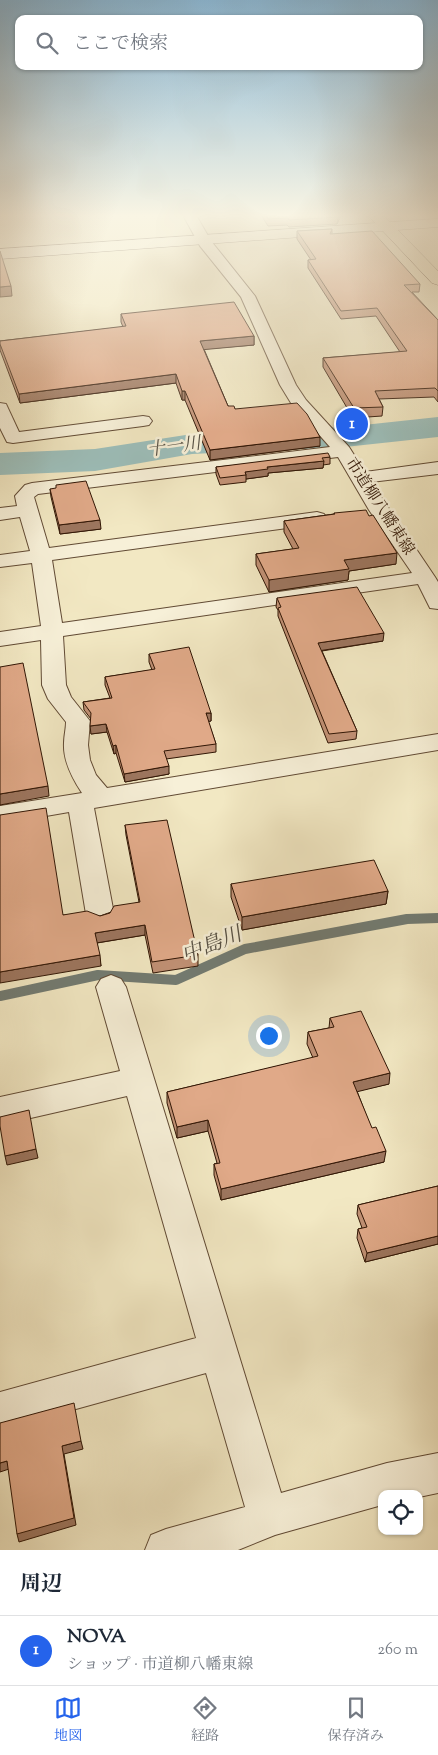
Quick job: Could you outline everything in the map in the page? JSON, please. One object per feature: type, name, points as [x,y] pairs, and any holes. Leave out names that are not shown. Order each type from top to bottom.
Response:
[{"type":"street","name":"市道柳八幡東線","points":[[241,287],[248,296],[288,385],[299,403],[334,441],[360,478],[369,511],[425,577],[438,602]]},
{"type":"street","points":[[0,408],[6,438],[143,421]]},
{"type":"street","points":[[100,914],[91,801],[88,783],[78,761],[76,744],[78,721],[60,699],[54,684],[52,630],[41,555],[24,496],[32,489],[334,441]]},
{"type":"street","points":[[360,478],[438,468]]},
{"type":"street","points":[[0,514],[28,510]]},
{"type":"street","points":[[0,561],[331,516]]},
{"type":"street","points":[[0,639],[425,577]]},
{"type":"street","points":[[0,815],[438,742]]},
{"type":"street","points":[[110,987],[268,1517]]},
{"type":"street","points":[[0,1111],[138,1080]]},
{"type":"street","points":[[0,1411],[219,1352]]},
{"type":"street","points":[[166,1550],[253,1525],[268,1517],[387,1483],[438,1473]]},
{"type":"building","points":[[326,287],[406,287],[438,320],[438,391],[435,388],[375,391],[383,407],[354,408],[323,358],[407,351],[377,308],[341,311]]},
{"type":"building","points":[[234,302],[254,336],[200,341],[228,406],[234,406],[235,409],[297,403],[307,414],[320,437],[210,450],[176,374],[19,394],[0,344],[0,341],[126,326],[121,314]]},
{"type":"building","points":[[328,453],[330,457],[322,458],[324,461],[267,467],[268,469],[245,472],[246,475],[220,478],[216,467]]},
{"type":"building","points":[[86,481],[100,520],[59,525],[50,489],[56,488],[56,485]]},
{"type":"building","points":[[366,510],[369,516],[373,515],[397,553],[344,560],[349,569],[269,580],[256,554],[299,548],[284,521]]},
{"type":"building","points":[[357,587],[384,633],[318,643],[357,731],[329,734],[278,608],[281,607],[277,598]]},
{"type":"building","points":[[189,647],[211,713],[206,713],[216,744],[164,751],[169,766],[124,774],[116,745],[113,746],[106,724],[90,726],[91,713],[83,702],[112,698],[105,677],[155,669],[149,654]]},
{"type":"building","points":[[23,663],[48,786],[0,794],[0,667]]},
{"type":"building","points":[[46,808],[63,915],[87,911],[100,916],[110,913],[114,906],[140,902],[125,825],[167,820],[198,955],[152,962],[145,925],[95,933],[100,955],[0,972],[0,815]]},
{"type":"building","points":[[374,860],[388,891],[242,917],[231,884]]},
{"type":"building","points":[[361,1011],[390,1073],[353,1082],[372,1128],[376,1127],[386,1151],[221,1189],[214,1164],[220,1163],[208,1120],[177,1127],[167,1092],[318,1056],[308,1032],[334,1027],[330,1018]]},
{"type":"building","points":[[29,1110],[36,1149],[5,1156],[0,1117]]},
{"type":"building","points":[[438,1186],[438,1236],[367,1253],[358,1229],[367,1227],[358,1205]]},
{"type":"building","points":[[74,1403],[81,1441],[62,1446],[74,1518],[17,1534],[7,1461],[0,1463],[0,1423]]},
{"type":"waterway","name":"十一川","points":[[0,464],[95,460],[192,444],[345,437],[438,427]]},
{"type":"waterway","name":"中島川","points":[[0,996],[98,975],[176,980],[245,949],[407,919],[438,918]]},
{"type":"place","name":"NOVA","points":[[352,424]]}]
